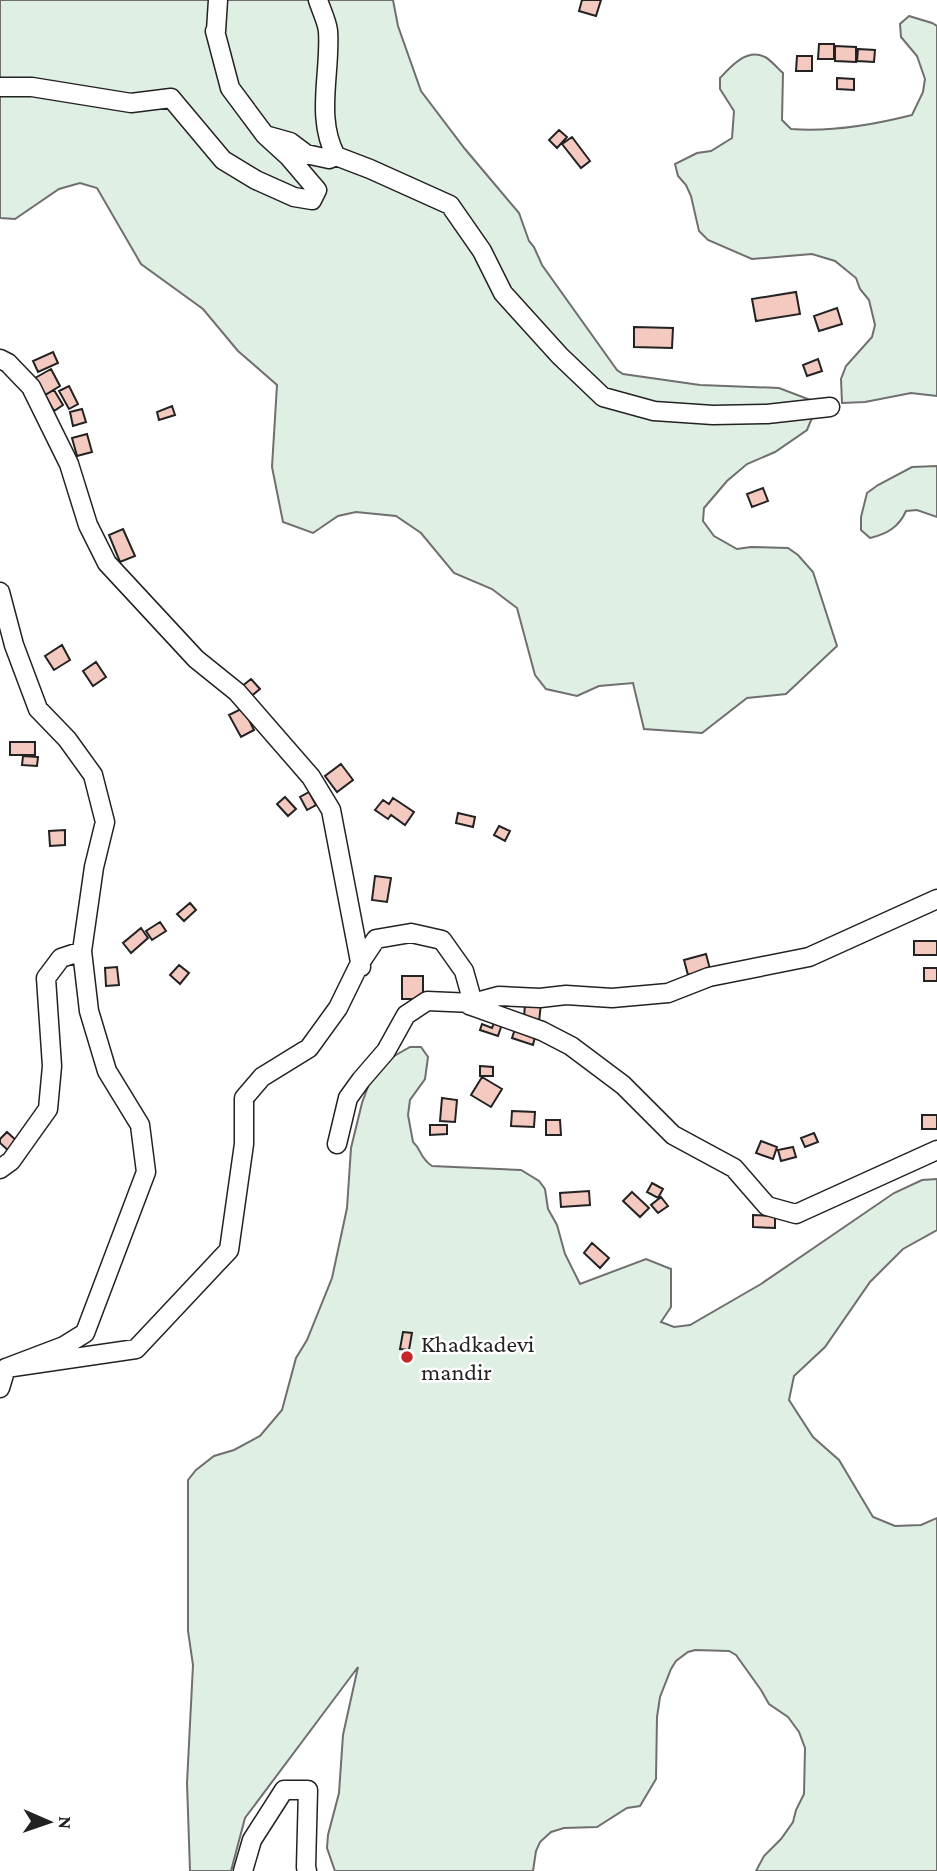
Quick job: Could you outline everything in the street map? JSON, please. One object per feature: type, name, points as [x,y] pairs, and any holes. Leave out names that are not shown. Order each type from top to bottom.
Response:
[{"type":"street","points":[[0,87],[32,87],[131,103],[171,98],[223,160],[256,180],[294,197],[312,200],[317,190],[288,156],[265,135],[230,88],[215,31],[218,0]]},
{"type":"street","points":[[318,0],[328,29],[324,105],[329,144],[336,156],[450,205],[482,251],[503,293],[560,356],[603,397],[654,411],[713,415],[767,414],[830,407]]},
{"type":"street","points":[[265,135],[290,142],[306,153],[329,159],[336,156]]},
{"type":"street","points":[[0,359],[8,363],[31,387],[69,464],[88,525],[107,563],[196,659],[237,692],[311,777],[331,810],[361,966]]},
{"type":"street","points":[[0,592],[14,645],[38,709],[67,739],[93,775],[105,822],[94,867],[82,951],[89,1011],[107,1071],[141,1125],[146,1172],[85,1333],[64,1346],[6,1368]]},
{"type":"street","points":[[337,1144],[348,1098],[386,1051],[406,1015],[426,1001],[468,1003],[499,996],[540,998],[566,995],[612,998],[668,993],[709,977],[808,957],[937,899]]},
{"type":"street","points":[[6,1368],[136,1349],[229,1250],[244,1144],[244,1098],[262,1077],[309,1048],[338,1008],[376,939],[411,933],[442,940],[464,971],[468,1003]]},
{"type":"street","points":[[0,1169],[10,1161],[48,1109],[52,1066],[46,978],[61,958],[82,951]]},
{"type":"street","points":[[468,1003],[541,1031],[571,1046],[623,1085],[673,1135],[734,1168],[767,1206],[796,1214],[937,1150]]},
{"type":"street","points":[[0,1388],[6,1368]]},
{"type":"street","points":[[243,1871],[251,1840],[284,1790],[308,1790],[307,1871]]},
{"type":"green space","points":[[0,0],[393,0],[398,26],[421,91],[519,213],[529,241],[542,265],[617,370],[623,374],[700,385],[779,388],[813,401],[814,413],[807,430],[775,452],[747,464],[727,481],[704,508],[703,521],[714,536],[737,549],[788,548],[798,555],[813,572],[837,646],[786,694],[747,698],[702,733],[644,729],[633,683],[599,686],[577,696],[546,689],[535,675],[517,608],[492,589],[454,573],[421,533],[396,516],[356,512],[338,516],[313,533],[283,522],[272,467],[277,385],[238,351],[203,309],[141,264],[97,188],[80,183],[59,189],[15,219],[0,218]]},
{"type":"green space","points":[[909,16],[937,26],[937,396],[911,393],[865,402],[842,403],[841,379],[846,366],[872,337],[875,325],[869,300],[860,289],[856,278],[835,261],[812,254],[752,259],[708,240],[699,231],[691,196],[678,176],[675,164],[697,153],[711,151],[732,138],[734,111],[720,89],[720,78],[740,60],[752,55],[765,57],[783,73],[782,120],[791,129],[852,127],[912,115],[923,92],[925,79],[917,56],[901,37],[900,24]]},
{"type":"green space","points":[[937,466],[937,517],[917,510],[906,511],[896,526],[882,534],[870,538],[861,530],[867,493],[912,467]]},
{"type":"green space","points":[[410,1047],[421,1047],[428,1057],[425,1079],[410,1100],[408,1115],[413,1142],[425,1160],[432,1166],[521,1170],[539,1181],[545,1189],[548,1209],[557,1225],[565,1254],[580,1284],[646,1259],[671,1269],[671,1307],[661,1322],[674,1327],[690,1325],[761,1284],[894,1193],[922,1180],[937,1179],[937,1230],[903,1249],[870,1282],[825,1347],[794,1376],[789,1400],[813,1437],[839,1460],[873,1517],[895,1526],[921,1525],[937,1518],[937,1871],[756,1871],[764,1856],[793,1822],[804,1794],[805,1748],[799,1732],[788,1717],[769,1704],[736,1655],[729,1651],[695,1650],[676,1661],[660,1697],[656,1779],[640,1806],[627,1808],[597,1827],[564,1828],[551,1832],[540,1842],[533,1871],[335,1871],[327,1848],[328,1835],[339,1793],[343,1735],[358,1667],[245,1818],[231,1871],[190,1871],[187,1783],[193,1665],[188,1631],[188,1480],[214,1456],[234,1450],[260,1436],[282,1410],[296,1358],[307,1340],[332,1278],[347,1208],[351,1148],[362,1103],[369,1084],[389,1059]]},
{"type":"building","points":[[582,0],[601,0],[596,16],[579,11]]},
{"type":"building","points":[[819,44],[834,44],[834,59],[818,59]]},
{"type":"building","points":[[835,46],[856,47],[856,62],[835,61]]},
{"type":"building","points":[[858,49],[875,50],[874,62],[857,61]]},
{"type":"building","points":[[797,56],[812,56],[812,71],[796,71]]},
{"type":"building","points":[[837,78],[854,79],[854,90],[837,89]]},
{"type":"building","points":[[559,130],[567,137],[557,148],[549,140]]},
{"type":"building","points":[[572,137],[590,161],[581,168],[562,144]]},
{"type":"building","points":[[796,292],[800,314],[756,321],[752,299]]},
{"type":"building","points":[[837,308],[842,324],[819,331],[814,316]]},
{"type":"building","points":[[634,327],[673,328],[672,348],[634,347]]},
{"type":"building","points":[[53,352],[58,363],[38,372],[33,361]]},
{"type":"building","points":[[818,359],[822,371],[807,376],[803,365]]},
{"type":"building","points":[[51,369],[60,386],[45,395],[35,378]]},
{"type":"building","points":[[69,386],[78,404],[69,409],[59,391]]},
{"type":"building","points":[[54,390],[63,405],[54,411],[45,395]]},
{"type":"building","points":[[172,406],[175,415],[159,420],[157,412]]},
{"type":"building","points":[[82,409],[86,422],[73,426],[70,412]]},
{"type":"building","points":[[87,434],[92,452],[77,456],[72,438]]},
{"type":"building","points":[[763,488],[768,501],[752,507],[747,494]]},
{"type":"building","points":[[123,529],[135,556],[120,562],[109,535]]},
{"type":"building","points":[[62,645],[70,660],[54,670],[45,656]]},
{"type":"building","points":[[96,662],[106,677],[93,686],[83,671]]},
{"type":"building","points":[[251,679],[260,689],[249,698],[241,687]]},
{"type":"building","points":[[243,708],[254,730],[241,737],[229,715]]},
{"type":"building","points":[[10,742],[35,742],[35,755],[10,755]]},
{"type":"building","points":[[23,756],[38,757],[37,766],[22,765]]},
{"type":"building","points":[[341,764],[353,780],[337,792],[325,776]]},
{"type":"building","points":[[309,792],[316,805],[307,810],[300,797]]},
{"type":"building","points":[[285,797],[296,809],[288,816],[277,804]]},
{"type":"building","points":[[393,798],[414,812],[405,825],[391,815],[388,819],[375,810],[383,800],[389,804]]},
{"type":"building","points":[[458,813],[475,817],[473,827],[456,823]]},
{"type":"building","points":[[499,826],[510,831],[505,841],[494,835]]},
{"type":"building","points":[[65,830],[65,845],[50,846],[49,831]]},
{"type":"building","points":[[375,876],[391,878],[387,902],[372,900]]},
{"type":"building","points":[[190,903],[196,910],[184,921],[177,914]]},
{"type":"building","points":[[160,922],[166,931],[152,940],[146,931]]},
{"type":"building","points":[[141,928],[148,938],[131,953],[123,943]]},
{"type":"building","points":[[914,941],[937,941],[937,955],[914,955]]},
{"type":"building","points":[[706,954],[710,969],[688,975],[684,960]]},
{"type":"building","points":[[179,965],[189,973],[180,984],[170,975]]},
{"type":"building","points":[[117,967],[119,985],[106,986],[105,968]]},
{"type":"building","points":[[924,968],[937,968],[937,981],[924,981]]},
{"type":"building","points":[[402,976],[423,976],[423,999],[402,999]]},
{"type":"building","points":[[525,1001],[541,1003],[539,1022],[524,1021]]},
{"type":"building","points":[[503,1021],[498,1036],[480,1030],[482,1024],[492,1028],[494,1023]]},
{"type":"building","points":[[515,1029],[535,1037],[533,1045],[512,1038]]},
{"type":"building","points":[[480,1066],[493,1067],[493,1076],[480,1076]]},
{"type":"building","points":[[482,1077],[502,1089],[491,1107],[471,1095]]},
{"type":"building","points":[[442,1098],[457,1100],[455,1122],[440,1121]]},
{"type":"building","points":[[512,1111],[535,1112],[534,1127],[511,1126]]},
{"type":"building","points":[[922,1115],[937,1115],[937,1129],[922,1129]]},
{"type":"building","points":[[546,1120],[560,1120],[561,1135],[546,1135]]},
{"type":"building","points":[[430,1125],[447,1125],[447,1134],[430,1135]]},
{"type":"building","points":[[7,1132],[18,1142],[10,1152],[0,1143],[0,1139]]},
{"type":"building","points":[[814,1133],[818,1142],[805,1147],[801,1138]]},
{"type":"building","points":[[761,1141],[777,1147],[773,1159],[756,1153]]},
{"type":"building","points":[[793,1147],[796,1157],[781,1161],[778,1150]]},
{"type":"building","points":[[652,1183],[663,1189],[658,1198],[647,1192]]},
{"type":"building","points":[[589,1191],[590,1205],[561,1207],[560,1193]]},
{"type":"building","points":[[632,1192],[649,1208],[640,1217],[623,1201]]},
{"type":"building","points":[[661,1197],[668,1206],[658,1213],[651,1205]]},
{"type":"building","points":[[753,1215],[775,1216],[775,1228],[753,1227]]},
{"type":"building","points":[[592,1243],[609,1258],[600,1268],[584,1253]]},
{"type":"building","points":[[403,1332],[412,1333],[409,1350],[400,1349]]},
{"type":"place","name":"Khadkadevi mandir","points":[[407,1357]]}]
